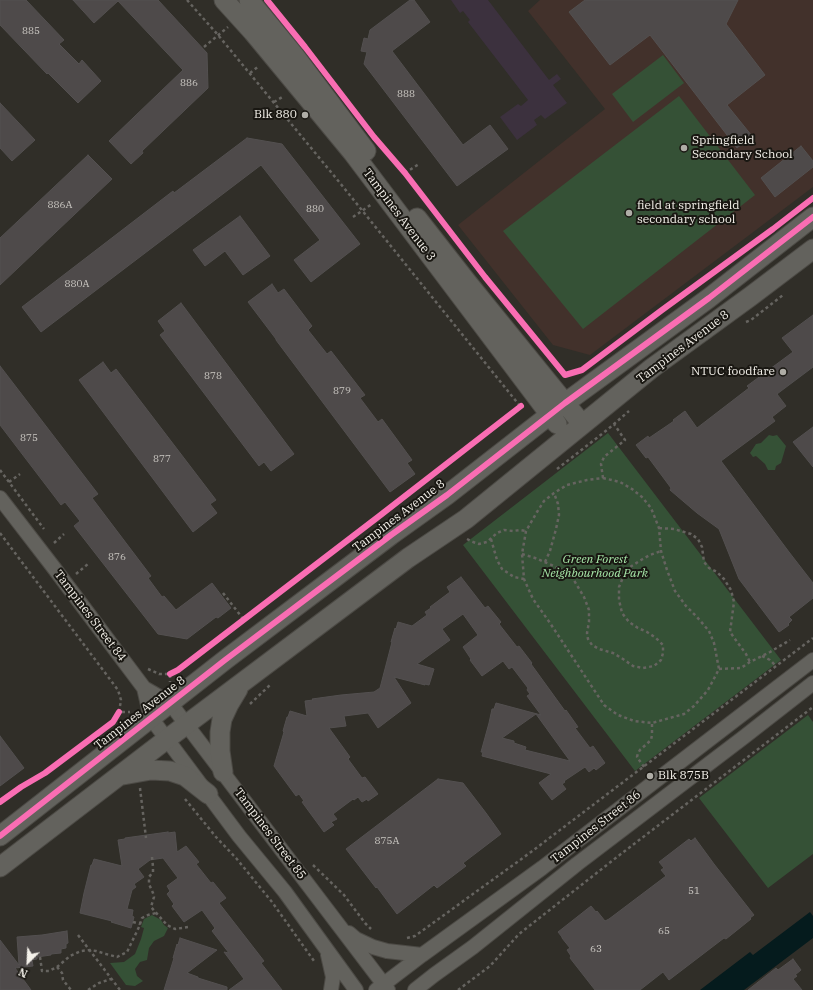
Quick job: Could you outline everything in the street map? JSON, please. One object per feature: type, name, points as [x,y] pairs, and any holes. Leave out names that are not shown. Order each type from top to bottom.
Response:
[{"type":"street","name":"Tampines Avenue 3","points":[[224,0],[253,32],[353,153],[384,196],[567,436]]},
{"type":"street","name":"Tampines Avenue 3","points":[[249,0],[294,56],[462,276],[582,424]]},
{"type":"street","name":"Tampines Avenue 8","points":[[0,836],[143,715],[170,703],[224,660],[447,495],[565,403],[709,298],[813,217]]},
{"type":"street","name":"Tampines Avenue 8","points":[[0,867],[167,739],[408,558],[466,519],[672,352],[752,296],[813,249]]},
{"type":"street","name":"Tampines Street 84","points":[[0,498],[144,688],[143,715],[167,739]]},
{"type":"street","name":"Tampines Street 86","points":[[383,988],[422,955],[542,868],[813,660]]},
{"type":"street","points":[[223,772],[220,751],[222,719],[242,683]]},
{"type":"street","name":"Tampines Street 86","points":[[415,990],[473,947],[577,864],[813,683]]},
{"type":"street","name":"Tampines Street 85","points":[[144,688],[170,703],[187,724],[338,924],[383,988]]},
{"type":"street","name":"Tampines Street 85","points":[[167,739],[239,836],[285,892],[356,990]]},
{"type":"street","points":[[120,776],[151,770],[170,771],[185,776],[208,794]]},
{"type":"street","points":[[338,924],[356,939],[373,947],[411,955],[422,955]]},
{"type":"street","points":[[326,948],[333,978],[331,990]]},
{"type":"street","points":[[430,990],[434,975]]},
{"type":"path","points":[[188,0],[521,406],[514,411]]},
{"type":"path","points":[[204,47],[218,35]]},
{"type":"path","points":[[405,173],[419,164]]},
{"type":"path","points":[[353,217],[384,196]]},
{"type":"path","points":[[603,478],[601,464],[604,457],[625,440],[614,424]]},
{"type":"path","points":[[554,472],[607,430]]},
{"type":"path","points":[[9,482],[20,474]]},
{"type":"path","points":[[603,478],[620,482],[632,488],[651,508],[659,528],[661,551],[675,591],[686,606],[698,617],[709,631],[714,643],[719,669],[708,690],[694,706],[684,714],[652,723],[634,721],[618,715],[604,705],[533,599],[524,579],[522,554],[526,531],[544,501],[567,485],[603,478]]},
{"type":"path","points":[[545,562],[550,551],[559,515],[558,504],[554,493]]},
{"type":"path","points":[[659,528],[674,529],[691,534],[698,539],[702,547],[704,562],[709,568],[717,572],[724,579],[731,590],[734,602],[730,632],[750,662]]},
{"type":"path","points":[[460,542],[467,538],[479,544],[487,542],[497,533],[504,530],[526,531]]},
{"type":"path","points":[[0,533],[118,690],[121,700],[118,714],[143,715]]},
{"type":"path","points":[[54,543],[64,534]]},
{"type":"path","points":[[491,539],[497,560],[502,569],[514,577],[524,579]]},
{"type":"path","points":[[522,554],[545,562],[564,571],[572,578],[584,597],[589,610],[587,633],[588,639],[592,645],[623,659],[633,666],[643,668],[654,666],[661,660],[664,654],[663,645],[647,632],[628,622],[622,613],[619,600],[619,587],[624,575],[630,567],[650,554],[661,551]]},
{"type":"path","points":[[76,574],[88,564]]},
{"type":"path","points":[[223,592],[244,620]]},
{"type":"path","points":[[238,625],[250,615]]},
{"type":"path","points":[[403,939],[415,936],[531,852],[813,638]]},
{"type":"path","points":[[719,669],[741,668],[790,640]]},
{"type":"path","points":[[762,656],[770,660],[776,666]]},
{"type":"path","points":[[170,684],[172,673]]},
{"type":"path","points":[[249,705],[270,684]]},
{"type":"path","points":[[458,990],[490,966],[519,934],[813,707]]},
{"type":"path","points":[[644,767],[637,757],[640,750],[651,740],[652,723]]},
{"type":"path","points":[[139,785],[146,838]]},
{"type":"path","points":[[184,798],[216,838],[236,858],[272,902],[316,964]]},
{"type":"path","points":[[152,857],[154,867],[153,872],[149,877],[149,884],[154,893],[154,897],[151,907],[167,925],[175,929],[188,928]]},
{"type":"path","points":[[311,863],[344,895],[365,924],[376,933]]},
{"type":"path","points":[[40,957],[42,971],[58,967],[70,956],[81,951],[90,950],[117,956],[127,952],[142,918],[156,913]]},
{"type":"path","points":[[133,922],[140,924]]},
{"type":"path","points":[[78,935],[120,990]]},
{"type":"path","points":[[58,967],[62,973],[63,980],[71,990]]},
{"type":"path","points":[[88,990],[99,983],[112,979]]},
{"type":"shaded area","points":[[451,0],[488,0],[549,80],[557,74],[561,79],[553,85],[567,103],[545,119],[541,115],[534,120],[537,125],[517,140],[500,117],[518,104],[521,106],[528,100],[468,22],[470,20],[463,11],[460,13]]},
{"type":"shaded area","name":"Springfield Secondary School","points":[[540,0],[813,0],[813,187],[590,355],[553,345],[458,225],[605,109],[528,11]]},
{"type":"green space","points":[[663,55],[684,83],[633,122],[612,94]]},
{"type":"green space","name":"field at springfield secondary school","points":[[679,96],[755,195],[583,329],[503,231]]},
{"type":"green space","name":"Green Forest Neighbourhood Park","points":[[608,433],[781,660],[635,771],[463,545]]},
{"type":"green space","points":[[769,435],[777,435],[786,446],[781,463],[776,466],[775,470],[768,470],[765,464],[756,456],[753,457],[750,453],[756,444],[761,443]]},
{"type":"green space","points":[[808,715],[813,722],[813,854],[768,888],[699,798]]},
{"type":"green space","points":[[152,915],[161,920],[168,928],[164,936],[154,941],[149,948],[147,960],[140,962],[135,969],[137,976],[143,981],[135,986],[126,985],[110,963],[124,962],[135,954],[144,928],[141,927],[144,919]]},
{"type":"water","points":[[810,912],[813,916],[813,938],[744,990],[700,990],[750,952],[753,955]]},
{"type":"building","points":[[0,0],[26,0],[64,40],[59,44],[79,64],[82,60],[101,81],[78,103],[48,73],[47,74],[0,25]]},
{"type":"building","points":[[73,0],[158,0],[207,53],[208,88],[142,151],[143,153],[131,164],[109,141],[183,70],[118,1],[94,23]]},
{"type":"building","points":[[410,0],[414,0],[430,22],[392,51],[463,145],[490,125],[508,149],[457,186],[364,64],[367,52],[361,51],[364,38],[368,39],[370,30]]},
{"type":"building","points":[[585,0],[738,0],[726,24],[765,75],[727,105],[752,136],[737,148],[650,35],[610,65],[569,12]]},
{"type":"building","points":[[0,103],[35,140],[12,161],[0,148]]},
{"type":"building","points":[[247,138],[282,144],[360,244],[311,282],[294,260],[320,240],[261,165],[41,332],[22,307],[173,191],[174,193]]},
{"type":"building","points":[[801,146],[813,161],[813,167],[775,197],[761,178]]},
{"type":"building","points":[[88,155],[112,179],[0,285],[0,238]]},
{"type":"building","points":[[240,216],[270,256],[243,275],[225,251],[205,266],[193,250]]},
{"type":"building","points":[[272,284],[278,293],[284,289],[312,326],[308,330],[327,354],[331,351],[365,395],[360,398],[378,422],[382,419],[412,460],[407,463],[415,474],[390,492],[248,302]]},
{"type":"building","points":[[181,303],[294,454],[271,471],[264,462],[259,466],[160,335],[165,331],[158,321]]},
{"type":"building","points":[[813,315],[813,367],[777,394],[786,406],[772,417],[775,421],[721,461],[813,583],[813,598],[789,617],[792,620],[788,624],[789,625],[779,632],[739,579],[719,529],[670,490],[671,488],[648,457],[646,458],[636,445],[648,436],[649,438],[674,421],[673,420],[685,411],[697,428],[749,388],[747,386],[793,352],[782,338]]},
{"type":"building","points":[[103,362],[111,373],[116,369],[216,500],[210,504],[217,513],[193,532],[79,380]]},
{"type":"building","points":[[0,366],[98,494],[92,498],[151,576],[148,578],[162,597],[164,596],[176,610],[212,583],[231,608],[218,618],[216,617],[187,639],[158,634],[74,526],[80,521],[65,502],[61,505],[0,425]]},
{"type":"building","points":[[813,427],[813,467],[793,442]]},
{"type":"building","points":[[461,577],[485,608],[488,606],[501,622],[499,624],[517,647],[519,646],[578,727],[575,728],[590,748],[593,746],[605,763],[596,770],[594,768],[589,772],[585,767],[564,781],[565,782],[562,784],[566,789],[552,800],[539,783],[551,774],[482,756],[483,752],[481,752],[492,709],[494,709],[496,703],[541,715],[527,696],[530,694],[527,690],[528,688],[512,667],[509,669],[503,661],[482,676],[470,660],[471,659],[463,647],[478,635],[463,614],[442,629],[450,640],[417,664],[434,669],[429,685],[394,677],[411,703],[378,728],[368,713],[344,716],[346,726],[329,728],[350,757],[348,759],[362,778],[365,777],[378,794],[368,801],[367,799],[362,802],[358,797],[354,800],[353,799],[333,814],[337,819],[331,822],[334,825],[324,832],[302,802],[304,801],[299,794],[296,796],[274,766],[287,717],[290,711],[307,716],[305,701],[341,695],[374,692],[380,688],[391,642],[398,622],[412,626],[427,615],[425,612],[431,608],[430,607],[450,592],[447,587]],"holes":[[[536,714],[570,761],[525,750],[526,747],[514,743],[514,741],[502,738]]]},
{"type":"building","points":[[0,736],[24,768],[0,786]]},
{"type":"building","points":[[438,779],[463,783],[501,834],[463,863],[466,866],[437,888],[434,885],[397,914],[346,849]]},
{"type":"building","points":[[175,832],[177,852],[186,846],[199,862],[196,864],[211,883],[213,882],[226,898],[219,903],[264,961],[261,963],[282,990],[229,990],[244,979],[224,952],[229,953],[212,931],[215,928],[202,910],[184,922],[172,906],[174,904],[167,894],[170,891],[167,886],[178,878],[163,858],[150,860],[138,869],[144,877],[134,884],[136,887],[132,890],[127,909],[133,910],[132,916],[134,917],[131,928],[111,922],[112,921],[80,913],[91,865],[94,859],[122,866],[118,840]]},
{"type":"building","points":[[695,838],[754,915],[726,939],[724,938],[669,980],[663,972],[640,990],[595,990],[570,958],[571,956],[567,950],[570,948],[558,932],[591,906],[605,921],[609,919],[666,876],[661,870],[664,868],[659,862],[689,839],[691,841]]},
{"type":"building","points":[[67,931],[68,943],[66,944],[66,948],[61,949],[61,953],[37,957],[37,959],[32,960],[33,966],[15,968],[31,990],[0,990],[0,940],[19,965],[17,937]]},
{"type":"building","points":[[180,938],[217,950],[187,973],[227,987],[227,990],[164,990]]},
{"type":"building","points":[[793,959],[801,970],[793,979],[802,990],[748,990],[776,968],[778,970]]},
{"type":"cycle path","points":[[267,0],[374,137],[405,173],[485,277],[565,375],[582,370],[813,198]]},
{"type":"cycle path","points":[[0,836],[225,660],[391,535],[447,495],[565,403],[709,298],[813,217]]},
{"type":"cycle path","points":[[170,674],[178,670],[521,406]]},
{"type":"cycle path","points":[[0,802],[21,787],[45,773],[113,722],[119,712]]},
{"type":"place","name":"Blk 880","points":[[305,115]]},
{"type":"place","name":"Springfield Secondary School","points":[[684,148]]},
{"type":"place","name":"field at springfield secondary school","points":[[629,213]]},
{"type":"place","name":"NTUC foodfare","points":[[783,372]]},
{"type":"place","name":"Blk 875B","points":[[650,776]]}]
